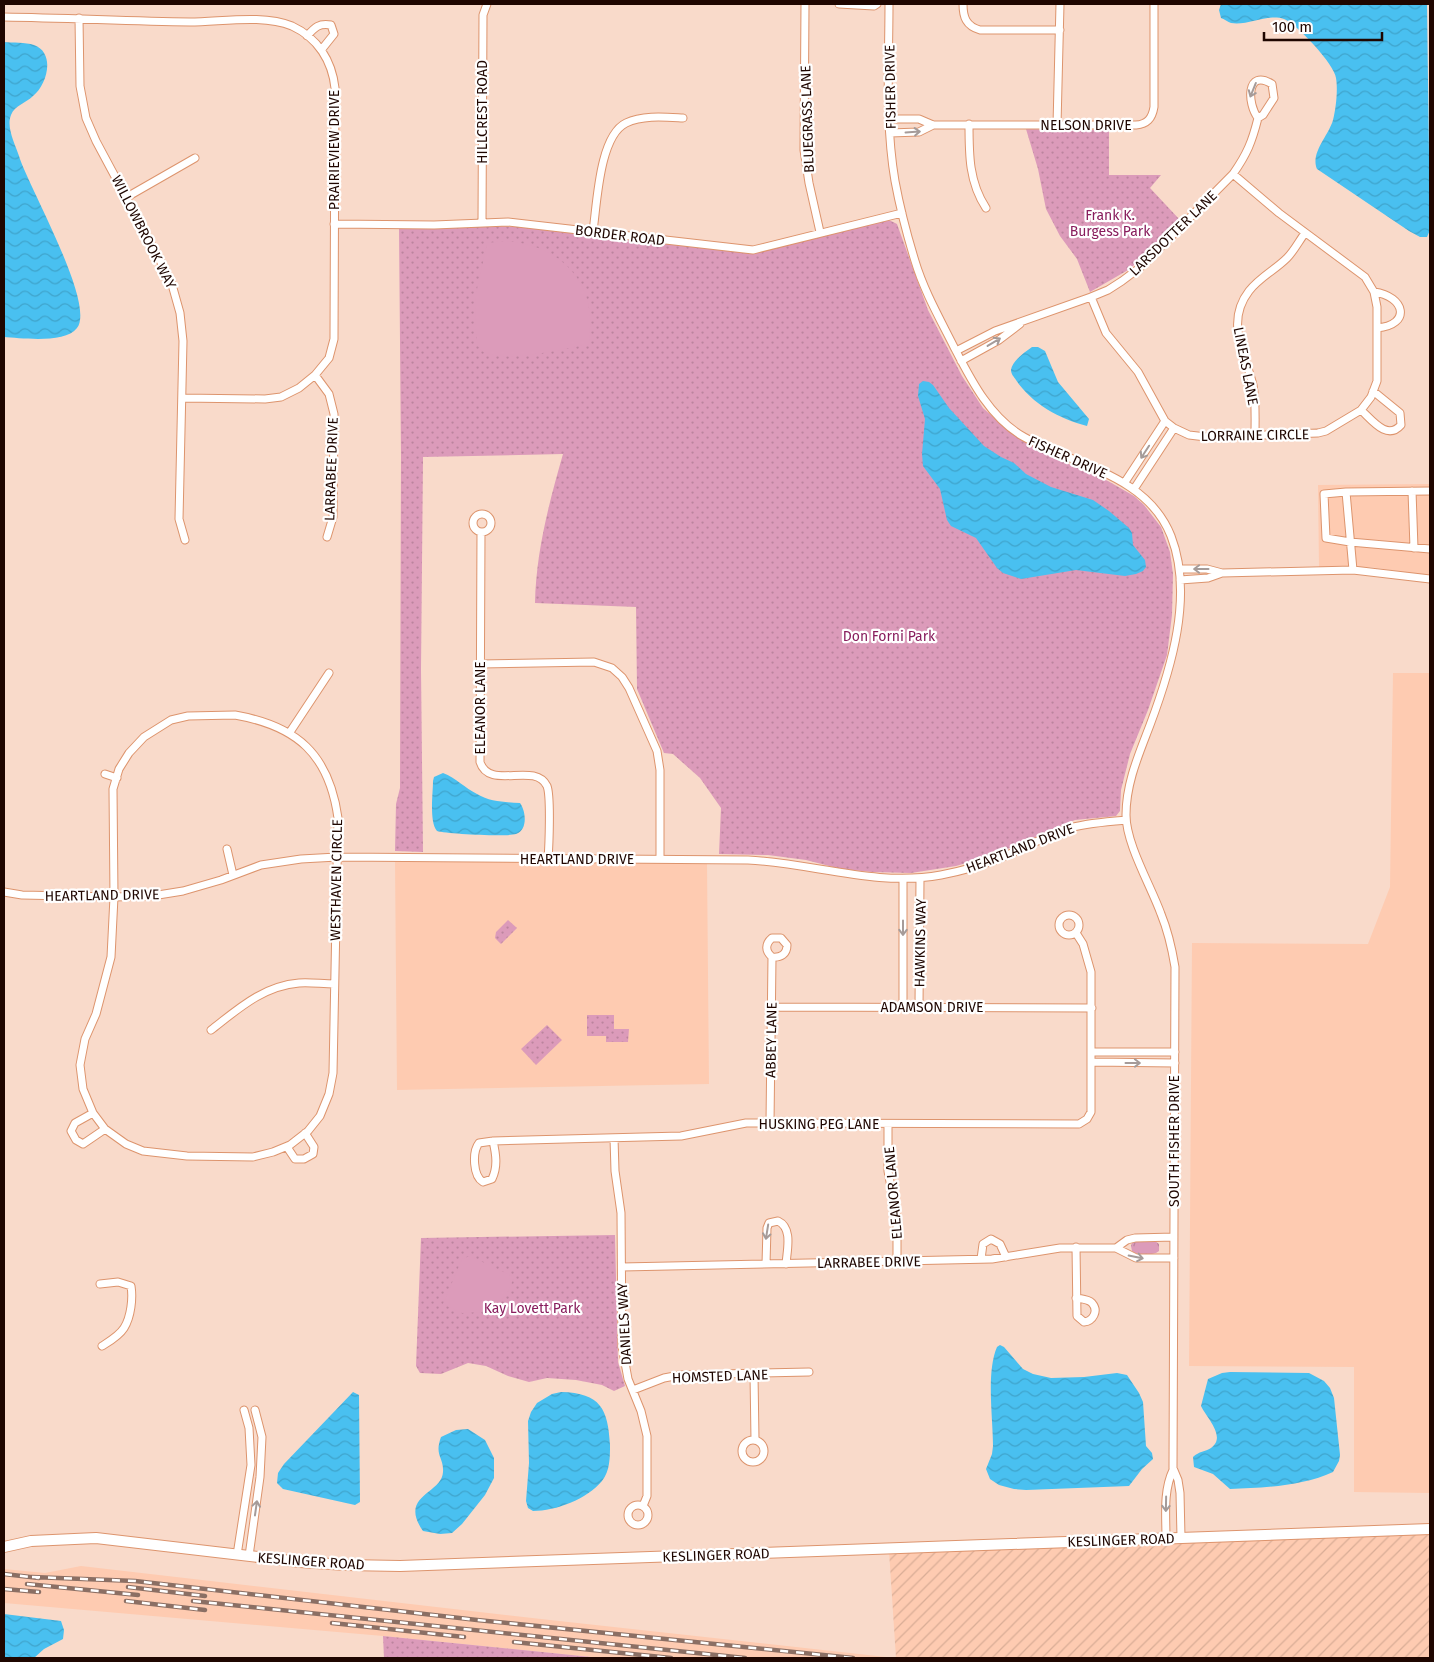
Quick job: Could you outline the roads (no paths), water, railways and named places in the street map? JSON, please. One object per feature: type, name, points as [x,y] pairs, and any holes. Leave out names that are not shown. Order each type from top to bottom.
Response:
[{"type":"main road","name":"KESLINGER ROAD","points":[[6,1545],[31,1541],[96,1538],[346,1565],[400,1566],[1430,1529]]},
{"type":"street","name":"HILLCREST ROAD","points":[[482,222],[483,15],[487,4]]},
{"type":"street","name":"BLUEGRASS LANE","points":[[805,4],[804,150],[820,232]]},
{"type":"street","points":[[839,4],[874,6],[877,4]]},
{"type":"street","name":"FISHER DRIVE","points":[[889,4],[889,119],[895,180],[915,263],[923,284],[961,361],[977,390],[1001,418],[1022,436],[1125,482],[1150,503],[1164,520],[1174,546],[1180,580],[1178,622],[1172,658],[1162,692],[1132,771],[1127,796],[1126,820]]},
{"type":"street","points":[[963,4],[964,18],[980,30],[1060,30]]},
{"type":"street","points":[[1057,125],[1060,4]]},
{"type":"street","name":"NELSON DRIVE","points":[[889,119],[918,119],[933,125],[1142,124],[1150,120],[1154,107],[1154,4]]},
{"type":"street","name":"PRAIRIEVIEW DRIVE","points":[[4,17],[192,22],[261,20],[277,22],[291,26],[307,36],[322,49],[330,64],[335,88],[334,339],[329,358],[315,375],[291,393],[273,398],[182,398]]},
{"type":"street","name":"WILLOWBROOK WAY","points":[[79,18],[80,86],[86,118],[96,141],[166,270],[176,294],[182,325],[179,518],[185,540]]},
{"type":"street","points":[[307,36],[314,27],[322,23],[331,25],[334,34],[322,49]]},
{"type":"street","name":"LARSDOTTER LANE","points":[[956,351],[995,331],[1090,297],[1122,281],[1142,266],[1233,174],[1250,146],[1258,118],[1274,98],[1272,84],[1262,80],[1256,82],[1250,91],[1253,112],[1258,118]]},
{"type":"street","points":[[593,231],[604,158],[610,138],[625,124],[654,116],[683,118]]},
{"type":"street","points":[[969,124],[969,162],[974,186],[986,208]]},
{"type":"street","name":"NELSON DRIVE","points":[[890,133],[919,132],[933,125]]},
{"type":"street","points":[[127,196],[196,158]]},
{"type":"street","name":"LORRAINE CIRCLE","points":[[1090,297],[1106,333],[1138,372],[1165,421],[1174,428],[1196,437],[1318,433],[1326,431],[1361,410],[1367,404],[1377,381],[1377,307],[1374,292],[1365,277],[1358,270],[1305,233],[1233,174]]},
{"type":"street","name":"BORDER ROAD","points":[[334,224],[434,225],[508,222],[747,250],[764,248],[820,232],[902,213]]},
{"type":"street","name":"LINEAS LANE","points":[[1255,435],[1254,395],[1239,344],[1237,328],[1238,311],[1243,300],[1255,284],[1286,258],[1305,233]]},
{"type":"street","points":[[1374,292],[1389,296],[1397,302],[1400,313],[1399,317],[1391,325],[1377,328]]},
{"type":"street","name":"LARSDOTTER LANE","points":[[961,361],[999,340],[1025,320]]},
{"type":"street","name":"LARRABEE DRIVE","points":[[315,375],[329,394],[334,414],[333,517],[327,537]]},
{"type":"street","points":[[1361,410],[1381,429],[1392,431],[1401,425],[1400,413],[1373,391]]},
{"type":"street","points":[[1125,482],[1165,421]]},
{"type":"street","points":[[1134,489],[1174,428]]},
{"type":"street","points":[[1430,490],[1324,494],[1326,538],[1430,549]]},
{"type":"street","points":[[1412,491],[1414,548]]},
{"type":"street","points":[[1346,492],[1353,570]]},
{"type":"street","name":"ELEANOR LANE","points":[[481,532],[479,757],[482,767],[494,775],[531,776],[544,781],[548,793],[548,859]]},
{"type":"street","points":[[1179,569],[1207,568],[1222,573]]},
{"type":"street","points":[[1180,580],[1208,578],[1222,573],[1353,570],[1430,579]]},
{"type":"street","points":[[480,664],[594,662],[607,665],[618,672],[628,688],[659,758],[660,859]]},
{"type":"street","points":[[290,732],[329,673]]},
{"type":"street","name":"WESTHAVEN CIRCLE","points":[[188,716],[235,716],[256,719],[290,732],[310,749],[322,765],[331,785],[338,818],[333,1073],[320,1116],[305,1133],[287,1147],[253,1157],[187,1156],[143,1152],[126,1144],[105,1129],[93,1113],[83,1089],[80,1065],[85,1039],[96,1014],[111,957],[114,898],[113,789],[117,778],[119,769],[129,753],[144,736],[171,720],[188,716]]},
{"type":"street","points":[[105,774],[117,778]]},
{"type":"street","name":"HEARTLAND DRIVE","points":[[4,892],[22,895],[114,898],[152,896],[176,892],[234,876],[261,865],[301,859],[337,857],[765,861],[804,866],[860,877],[920,878],[940,876],[984,864],[1079,825],[1126,820]]},
{"type":"street","name":"SOUTH FISHER DRIVE","points":[[1126,820],[1136,854],[1164,922],[1175,967],[1173,1469],[1178,1480],[1180,1493],[1181,1537]]},
{"type":"street","points":[[227,849],[234,876]]},
{"type":"street","name":"HAWKINS WAY","points":[[919,1007],[920,878]]},
{"type":"street","name":"HAWKINS WAY","points":[[903,879],[903,1007]]},
{"type":"street","name":"HEARTLAND DRIVE","points":[[4,898],[22,895]]},
{"type":"street","name":"HUSKING PEG LANE","points":[[493,1141],[687,1135],[738,1124],[770,1123],[1079,1124],[1087,1119],[1091,1112],[1092,1008],[1089,964],[1083,944],[1076,933]]},
{"type":"street","name":"ABBEY LANE","points":[[770,1123],[772,956]]},
{"type":"street","points":[[211,1030],[252,999],[273,988],[299,983],[334,984]]},
{"type":"street","name":"ADAMSON DRIVE","points":[[771,1006],[1092,1008]]},
{"type":"street","points":[[1092,1052],[1175,1052]]},
{"type":"street","points":[[1092,1062],[1175,1063]]},
{"type":"street","points":[[93,1113],[75,1123],[71,1131],[76,1140],[83,1144],[105,1129]]},
{"type":"street","name":"ELEANOR LANE","points":[[888,1124],[888,1171],[896,1219],[897,1261]]},
{"type":"street","points":[[287,1147],[295,1159],[304,1160],[313,1154],[314,1147],[305,1133]]},
{"type":"street","name":"DANIELS WAY","points":[[614,1138],[615,1171],[621,1213],[622,1346],[625,1368],[643,1418],[647,1436],[647,1496],[643,1506]]},
{"type":"street","points":[[493,1141],[496,1162],[495,1174],[492,1179],[482,1182],[477,1174],[476,1150],[479,1143],[493,1141]]},
{"type":"street","points":[[766,1264],[767,1228],[769,1223],[778,1221],[783,1223],[787,1231],[786,1264]]},
{"type":"street","name":"LARRABEE DRIVE","points":[[1116,1248],[1135,1238],[1174,1237]]},
{"type":"street","points":[[981,1259],[982,1244],[991,1239],[1000,1244],[1006,1257]]},
{"type":"street","points":[[1076,1247],[1076,1298]]},
{"type":"street","name":"LARRABEE DRIVE","points":[[622,1267],[981,1259],[1076,1247],[1116,1248],[1136,1258],[1174,1258]]},
{"type":"street","points":[[100,1284],[118,1282],[131,1286],[133,1296],[124,1328],[102,1346]]},
{"type":"street","name":"HOMSTED LANE","points":[[633,1390],[664,1378],[680,1375],[810,1372]]},
{"type":"street","points":[[754,1374],[756,1440]]},
{"type":"street","points":[[237,1554],[251,1465],[249,1428],[244,1410]]},
{"type":"street","points":[[249,1556],[260,1477],[262,1437],[255,1410]]},
{"type":"street","name":"SOUTH FISHER DRIVE","points":[[1166,1538],[1166,1492],[1168,1480],[1173,1469]]},
{"type":"water","points":[[1221,4],[1427,4],[1430,230],[1427,237],[1420,237],[1409,231],[1317,169],[1316,157],[1333,120],[1337,88],[1334,72],[1323,55],[1297,28],[1284,19],[1265,18],[1244,23],[1230,23],[1221,18],[1219,10]]},
{"type":"water","points":[[4,42],[34,45],[41,49],[47,62],[42,85],[33,96],[18,106],[13,112],[10,120],[10,130],[25,171],[69,271],[77,295],[80,315],[77,328],[71,333],[53,338],[4,337]]},
{"type":"water","points":[[1032,347],[1038,347],[1045,351],[1058,382],[1089,419],[1087,426],[1057,415],[1038,403],[1023,389],[1011,373],[1014,363]]},
{"type":"water","points":[[923,381],[933,385],[949,408],[984,446],[1014,463],[1026,474],[1051,487],[1093,500],[1129,528],[1132,533],[1133,545],[1145,560],[1146,567],[1143,571],[1125,576],[1076,570],[1021,579],[1003,573],[997,568],[976,538],[951,526],[947,520],[940,489],[923,466],[922,454],[925,419],[918,396],[919,384]]},
{"type":"water","points":[[443,773],[487,799],[520,803],[525,815],[523,829],[516,834],[510,835],[464,834],[437,831],[432,814],[433,781],[434,777]]},
{"type":"water","points":[[1000,1345],[1004,1347],[1023,1369],[1033,1374],[1051,1378],[1117,1373],[1127,1375],[1143,1402],[1146,1446],[1152,1453],[1153,1459],[1142,1469],[1129,1486],[1026,1490],[999,1485],[990,1479],[986,1469],[993,1446],[991,1382],[994,1357],[997,1347]]},
{"type":"water","points":[[1230,1372],[1309,1373],[1324,1381],[1330,1388],[1334,1398],[1340,1455],[1333,1472],[1296,1483],[1269,1487],[1230,1489],[1213,1474],[1194,1467],[1193,1457],[1211,1448],[1217,1438],[1214,1427],[1201,1406],[1208,1379]]},
{"type":"water","points":[[353,1392],[359,1395],[360,1502],[355,1505],[283,1489],[277,1483],[278,1473],[284,1464]]},
{"type":"water","points":[[561,1392],[585,1396],[600,1405],[609,1432],[610,1454],[608,1468],[602,1481],[580,1498],[551,1509],[533,1511],[528,1508],[526,1501],[529,1463],[528,1421],[537,1403],[552,1394]]},
{"type":"water","points":[[468,1429],[485,1440],[494,1458],[494,1478],[485,1495],[462,1524],[452,1533],[440,1534],[423,1531],[415,1510],[423,1496],[441,1479],[443,1467],[438,1448],[441,1437],[456,1430]]},
{"type":"water","points":[[4,1614],[61,1621],[64,1630],[63,1639],[44,1649],[34,1658],[4,1658]]},
{"type":"railway","points":[[4,1574],[39,1578]]},
{"type":"railway","points":[[32,1577],[135,1581],[477,1620],[853,1658]]},
{"type":"railway","points":[[27,1584],[138,1595]]},
{"type":"railway","points":[[128,1587],[205,1596]]},
{"type":"railway","points":[[4,1589],[39,1592]]},
{"type":"railway","points":[[126,1601],[205,1610]]},
{"type":"railway","points":[[193,1601],[745,1658]]},
{"type":"railway","points":[[332,1623],[464,1637]]},
{"type":"railway","points":[[514,1642],[671,1658]]},
{"type":"park label","name":"Frank K. Burgess Park","points":[[1110,224]]},
{"type":"park label","name":"Don Forni Park","points":[[889,636]]},
{"type":"park label","name":"Kay Lovett Park","points":[[532,1308]]}]
